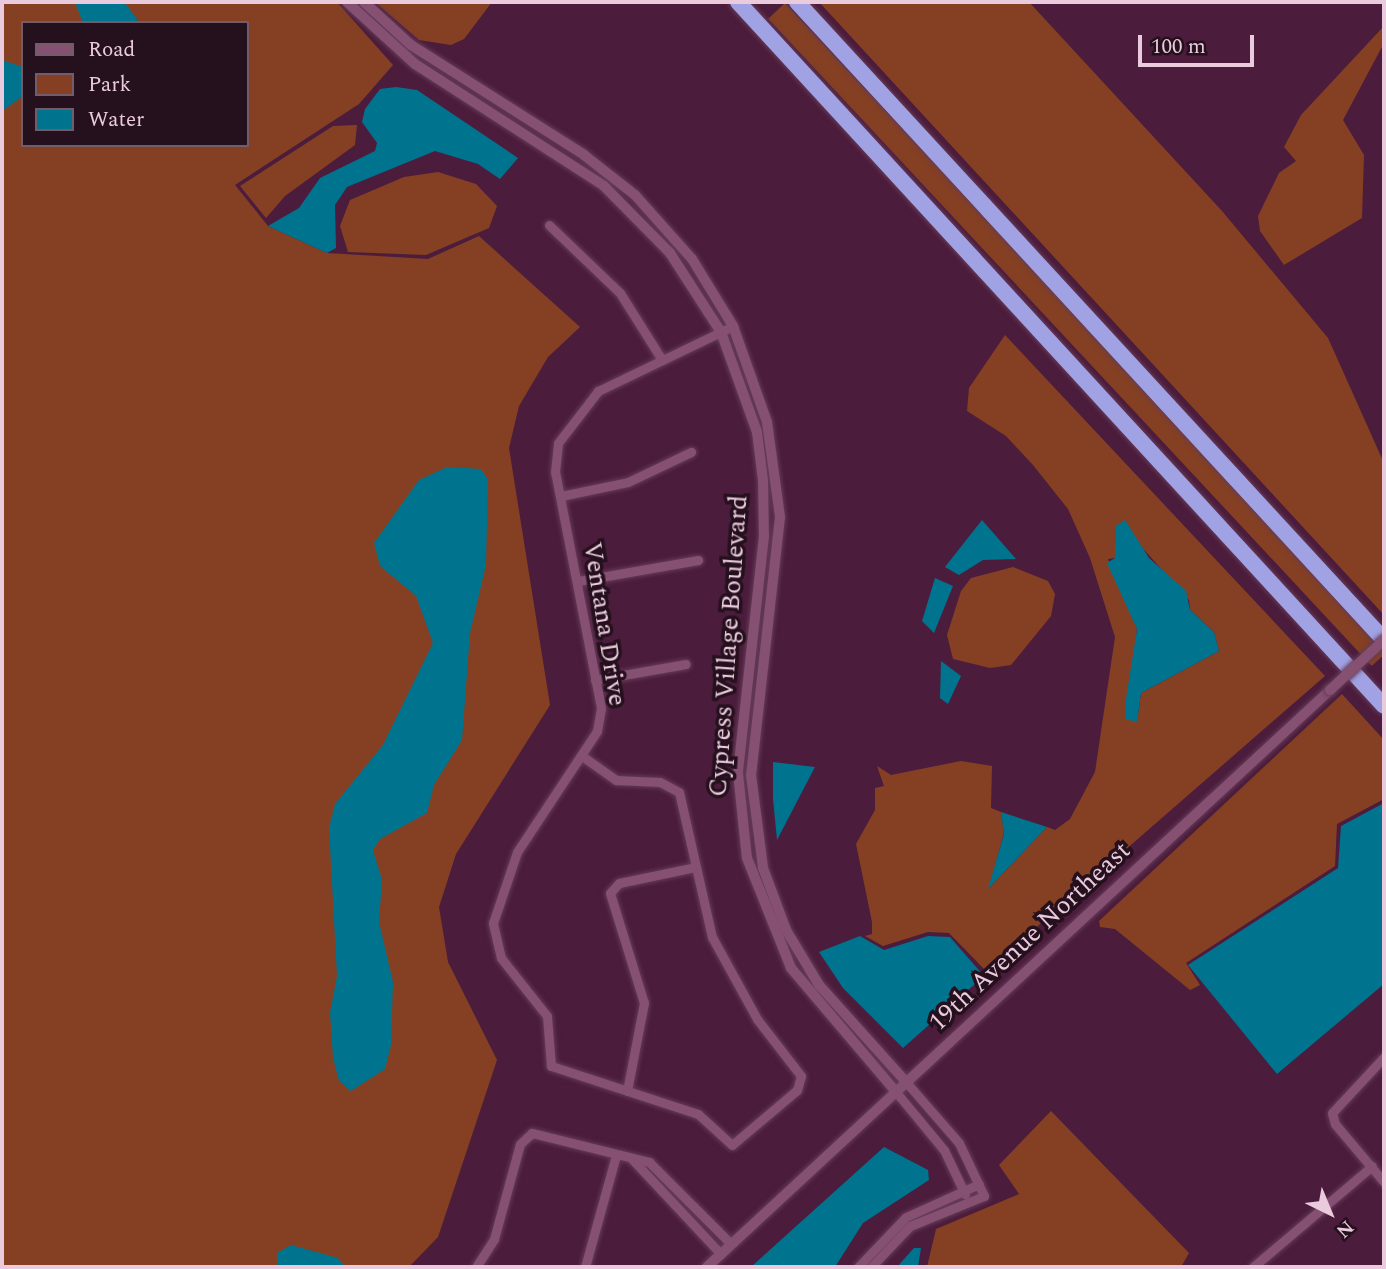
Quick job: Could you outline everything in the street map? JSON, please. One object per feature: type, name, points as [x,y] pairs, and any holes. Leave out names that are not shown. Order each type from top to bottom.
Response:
[{"type":"highway","points":[[738,2],[1384,706]]},
{"type":"highway","points":[[797,2],[1384,640]]},
{"type":"street","name":"Cypress Village Boulevard","points":[[347,2],[415,64],[604,186],[670,253],[721,332],[757,432],[763,480],[764,536],[738,773],[747,858],[791,968],[896,1092]]},
{"type":"street","name":"Cypress Village Boulevard","points":[[364,2],[411,45],[584,155],[635,195],[704,275],[733,326],[766,422],[780,517],[751,775],[763,868],[786,930],[819,985],[906,1082]]},
{"type":"street","points":[[549,225],[620,293],[662,360]]},
{"type":"street","name":"Ventana Drive","points":[[627,1091],[551,1066],[547,1016],[501,958],[493,923],[521,845],[582,756],[599,719],[595,680],[561,496],[558,443],[567,424],[598,391],[733,326]]},
{"type":"street","points":[[561,496],[628,482],[691,452]]},
{"type":"street","points":[[578,582],[698,560]]},
{"type":"street","name":"19th Avenue Northeast","points":[[707,1267],[1384,640]]},
{"type":"street","points":[[595,680],[686,664]]},
{"type":"street","points":[[582,756],[616,780],[660,782],[679,792],[691,868],[731,978],[801,1076],[797,1090],[732,1145],[698,1114],[627,1091],[644,1003],[610,893],[619,883],[691,868]]},
{"type":"street","points":[[1384,1057],[1332,1113],[1384,1182]]},
{"type":"street","points":[[871,1267],[910,1226],[984,1196],[959,1143],[906,1082]]},
{"type":"street","points":[[896,1092],[944,1150],[968,1202]]},
{"type":"street","points":[[476,1267],[494,1239],[528,1135],[540,1132],[649,1162],[696,1207],[708,1211],[710,1223],[731,1244]]},
{"type":"street","points":[[584,1267],[616,1155]]},
{"type":"street","points":[[630,1158],[677,1204],[721,1254]]},
{"type":"street","points":[[1254,1267],[1372,1166]]},
{"type":"street","points":[[858,1267],[889,1228],[979,1184]]},
{"type":"street","points":[[677,1204],[686,1196]]},
{"type":"street","points":[[687,1215],[696,1207]]},
{"type":"green space","points":[[2,2],[337,2],[393,65],[359,104],[235,185],[268,226],[327,253],[428,259],[479,236],[580,327],[548,357],[519,406],[509,448],[550,705],[456,854],[439,907],[448,962],[497,1060],[438,1237],[409,1267],[2,1267]]},
{"type":"green space","points":[[375,2],[492,2],[464,39],[451,45],[419,40]]},
{"type":"green space","points":[[819,2],[1029,2],[1222,211],[1328,338],[1384,463],[1384,615]]},
{"type":"green space","points":[[785,3],[1384,645],[1384,655],[1372,666],[768,19]]},
{"type":"green space","points":[[1384,26],[1384,43],[1343,120],[1364,155],[1362,218],[1284,265],[1260,231],[1258,216],[1279,173],[1296,161],[1284,147],[1301,115]]},
{"type":"green space","points":[[357,125],[355,145],[285,196],[266,218],[240,186],[333,126]]},
{"type":"green space","points":[[438,172],[476,184],[497,206],[489,228],[426,255],[348,252],[340,226],[350,200],[404,177]]},
{"type":"green space","points":[[1005,335],[1325,676],[986,971],[949,933],[928,932],[883,946],[865,936],[872,934],[872,922],[856,844],[875,810],[875,788],[884,786],[877,766],[891,775],[961,761],[992,766],[991,808],[1001,812],[1004,833],[989,888],[1047,827],[1055,830],[1070,819],[1095,772],[1115,637],[1090,558],[1068,509],[1006,436],[967,411],[969,388]],"holes":[[[1121,524],[1189,600],[1190,610],[1214,632],[1219,651],[1141,693],[1138,715],[1126,719],[1137,629],[1108,559],[1115,558]]]},
{"type":"green space","points":[[1013,567],[1048,581],[1055,594],[1051,616],[1011,665],[990,668],[953,659],[947,635],[961,591],[971,578]]},
{"type":"green space","points":[[1342,694],[1384,740],[1384,799],[1337,824],[1335,866],[1186,963],[1200,985],[1190,990],[1115,929],[1100,927],[1099,921]]},
{"type":"green space","points":[[1051,1111],[1189,1253],[1181,1267],[927,1267],[936,1229],[1019,1194],[999,1165]]},
{"type":"water","points":[[75,2],[124,2],[138,21],[82,21]]},
{"type":"water","points":[[2,60],[21,66],[21,97],[2,111]]},
{"type":"water","points":[[396,87],[417,90],[518,158],[500,179],[478,164],[435,151],[347,187],[335,205],[336,248],[327,253],[268,226],[299,208],[320,178],[375,151],[377,143],[362,122],[365,109],[380,89]]},
{"type":"water","points":[[447,467],[481,469],[488,480],[486,565],[470,633],[462,740],[434,785],[427,813],[380,839],[373,850],[382,880],[379,922],[393,982],[391,1045],[385,1069],[351,1091],[339,1081],[333,1058],[330,1012],[337,976],[329,828],[335,804],[383,745],[433,643],[416,596],[380,566],[374,543],[419,480]]},
{"type":"water","points":[[982,520],[1016,559],[983,560],[959,575],[945,567]]},
{"type":"water","points":[[1125,520],[1149,558],[1186,591],[1190,610],[1214,632],[1219,651],[1141,693],[1137,722],[1126,719],[1126,699],[1137,629],[1107,563],[1115,558],[1116,526]]},
{"type":"water","points":[[935,578],[953,586],[934,633],[922,621]]},
{"type":"water","points":[[941,661],[961,676],[948,704],[940,698]]},
{"type":"water","points":[[773,762],[815,767],[777,840],[773,799]]},
{"type":"water","points":[[1384,803],[1384,984],[1277,1074],[1188,965],[1338,868],[1341,826]]},
{"type":"water","points":[[1001,812],[1047,827],[988,889],[1004,834]]},
{"type":"water","points":[[860,936],[884,950],[928,936],[950,937],[984,976],[903,1048],[843,988],[819,952]]},
{"type":"water","points":[[884,1147],[928,1170],[929,1180],[863,1223],[835,1267],[751,1267]]},
{"type":"water","points":[[291,1245],[338,1258],[345,1267],[277,1267],[277,1253]]},
{"type":"water","points":[[914,1248],[921,1248],[918,1267],[897,1267]]}]
